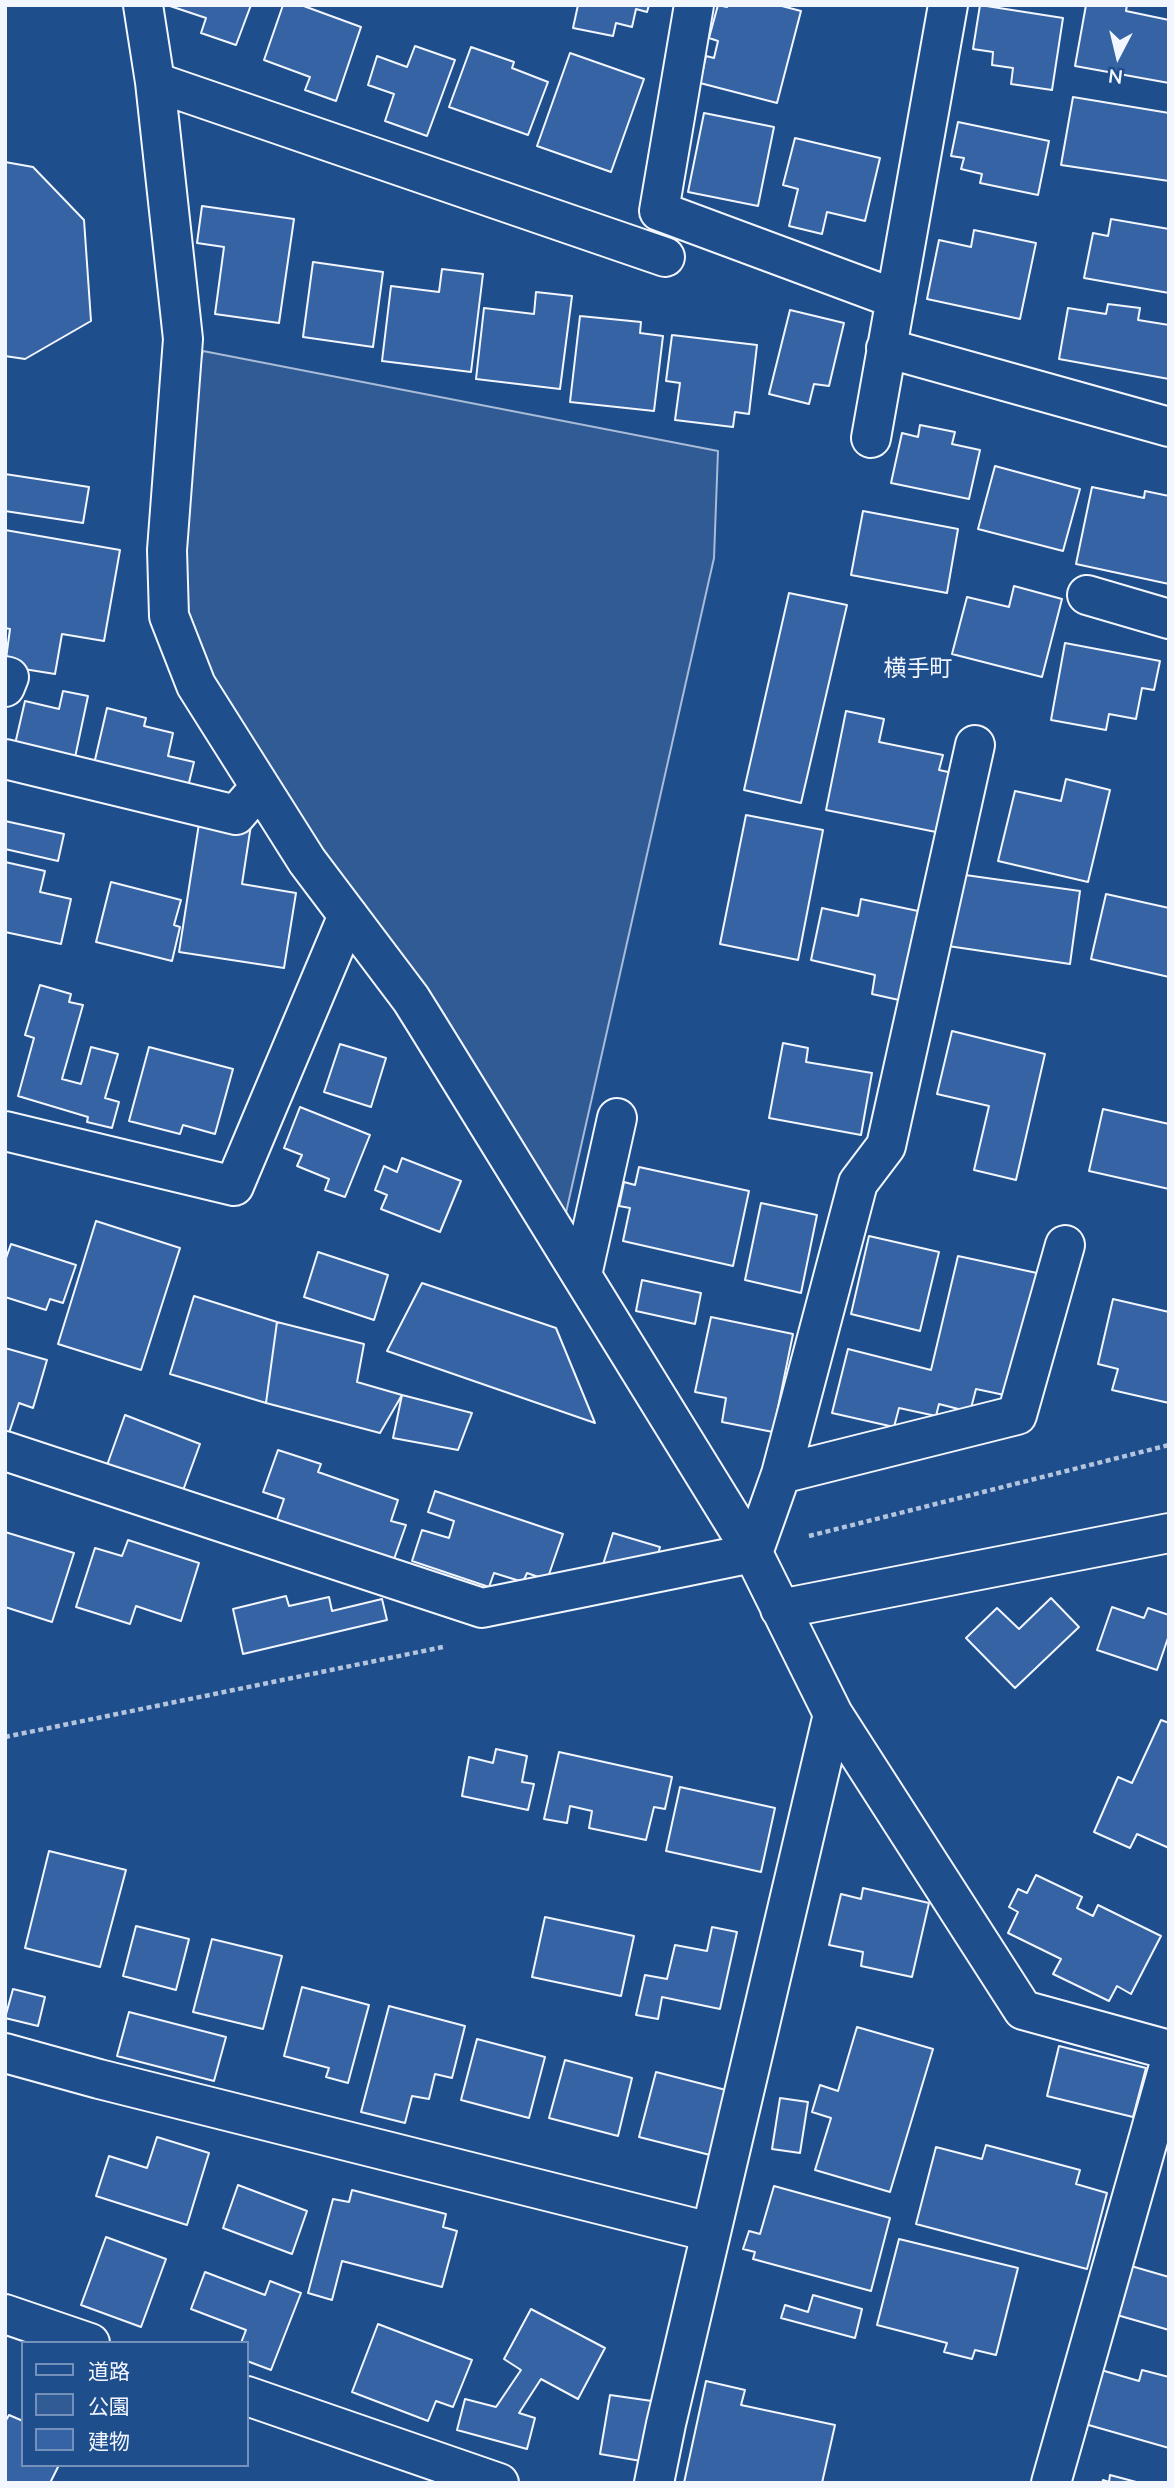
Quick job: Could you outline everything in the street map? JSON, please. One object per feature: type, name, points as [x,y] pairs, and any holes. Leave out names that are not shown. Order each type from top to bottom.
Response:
[{"type":"street","points":[[142,5],[155,82],[183,340],[167,550],[169,616],[196,685],[307,861],[411,999],[766,1580],[833,1714],[1023,2011],[1169,2050]]},
{"type":"street","points":[[694,5],[659,211],[895,299]]},
{"type":"street","points":[[871,438],[948,5]]},
{"type":"street","points":[[155,82],[665,257]]},
{"type":"street","points":[[887,348],[1169,427]]},
{"type":"street","points":[[1087,595],[1169,619]]},
{"type":"street","points":[[5,676],[9,677],[5,687]]},
{"type":"street","points":[[766,1580],[781,1474],[858,1184],[886,1146],[975,745]]},
{"type":"street","points":[[5,759],[236,815],[260,787]]},
{"type":"street","points":[[5,1130],[234,1186],[348,915]]},
{"type":"street","points":[[582,1275],[617,1118]]},
{"type":"street","points":[[781,1474],[1017,1415],[1065,1245]]},
{"type":"street","points":[[5,1451],[482,1608],[766,1580],[1169,1533]]},
{"type":"street","points":[[654,2483],[710,2232],[833,1714]]},
{"type":"street","points":[[5,2053],[710,2232]]},
{"type":"street","points":[[1051,2483],[1169,2066]]},
{"type":"street","points":[[5,2314],[84,2341]]},
{"type":"street","points":[[248,2396],[499,2483]]},
{"type":"path","points":[[766,1580],[791,1540],[1169,1445]]},
{"type":"path","points":[[5,1737],[451,1645]]},
{"type":"green space","points":[[203,351],[718,451],[714,558],[565,1217],[189,667],[173,470]]},
{"type":"building","points":[[251,5],[236,45],[201,33],[206,18],[170,6]]},
{"type":"building","points":[[283,5],[301,5],[361,27],[336,101],[305,90],[310,77],[264,60]]},
{"type":"building","points":[[578,5],[649,5],[647,12],[636,9],[632,27],[616,23],[613,36],[573,28]]},
{"type":"building","points":[[718,5],[778,5],[801,11],[777,103],[700,83],[706,56],[714,58],[718,41],[709,38]]},
{"type":"building","points":[[980,5],[1063,18],[1052,90],[1011,84],[1013,68],[992,65],[993,52],[973,49]]},
{"type":"building","points":[[1086,5],[1127,5],[1126,11],[1169,20],[1169,83],[1075,66]]},
{"type":"building","points":[[415,46],[455,60],[427,136],[385,121],[394,94],[368,85],[377,56],[407,67]]},
{"type":"building","points":[[471,47],[514,62],[512,68],[548,82],[528,135],[449,107]]},
{"type":"building","points":[[570,53],[644,79],[611,172],[537,146]]},
{"type":"building","points":[[1073,97],[1169,113],[1169,181],[1061,165]]},
{"type":"building","points":[[704,113],[774,127],[758,206],[688,192]]},
{"type":"building","points":[[958,122],[1049,141],[1038,195],[980,183],[982,174],[961,169],[964,158],[951,156]]},
{"type":"building","points":[[795,138],[880,158],[865,221],[827,212],[822,234],[789,226],[798,189],[783,185]]},
{"type":"building","points":[[5,162],[33,167],[84,220],[91,321],[25,359],[5,356]]},
{"type":"building","points":[[202,206],[294,219],[279,323],[215,314],[224,247],[197,243]]},
{"type":"building","points":[[1111,219],[1169,229],[1169,293],[1084,278],[1093,233],[1108,236]]},
{"type":"building","points":[[974,230],[1036,243],[1020,319],[927,299],[939,240],[971,247]]},
{"type":"building","points":[[313,262],[383,272],[373,347],[303,337]]},
{"type":"building","points":[[442,269],[483,274],[471,372],[382,361],[391,286],[439,292]]},
{"type":"building","points":[[536,292],[572,296],[560,389],[476,379],[484,308],[534,314]]},
{"type":"building","points":[[1108,304],[1140,308],[1138,320],[1169,325],[1169,379],[1059,359],[1068,308],[1106,314]]},
{"type":"building","points":[[790,310],[844,323],[829,386],[814,384],[809,404],[769,394]]},
{"type":"building","points":[[580,316],[641,322],[640,333],[663,336],[654,411],[570,402]]},
{"type":"building","points":[[672,335],[757,345],[749,414],[735,412],[733,427],[675,420],[680,383],[666,381]]},
{"type":"building","points":[[920,425],[955,432],[952,444],[980,450],[969,499],[891,483],[902,433],[918,437]]},
{"type":"building","points":[[995,466],[1080,489],[1063,551],[978,529]]},
{"type":"building","points":[[5,474],[89,487],[83,523],[5,511]]},
{"type":"building","points":[[1092,487],[1144,498],[1145,491],[1169,496],[1169,584],[1076,564]]},
{"type":"building","points":[[863,511],[958,529],[947,593],[851,575]]},
{"type":"building","points":[[5,530],[120,550],[104,641],[62,634],[55,674],[5,666],[10,629],[5,628]]},
{"type":"building","points":[[1014,586],[1062,599],[1042,677],[952,654],[967,597],[1009,607]]},
{"type":"building","points":[[789,593],[847,605],[801,803],[744,790]]},
{"type":"building","points":[[1065,643],[1160,661],[1154,690],[1142,688],[1136,719],[1109,714],[1106,730],[1051,720]]},
{"type":"building","points":[[63,691],[88,696],[73,767],[13,753],[25,701],[59,709]]},
{"type":"building","points":[[107,708],[146,718],[144,726],[173,733],[168,756],[194,762],[185,799],[91,777]]},
{"type":"building","points":[[846,711],[884,719],[879,742],[943,755],[939,770],[953,773],[941,833],[826,810]]},
{"type":"building","points":[[1066,779],[1110,790],[1088,882],[998,861],[1015,791],[1061,801]]},
{"type":"building","points":[[746,815],[823,830],[798,960],[720,944]]},
{"type":"building","points":[[200,817],[251,825],[242,884],[296,893],[284,968],[179,952]]},
{"type":"building","points":[[5,821],[64,834],[58,861],[5,849]]},
{"type":"building","points":[[5,862],[45,871],[40,892],[71,899],[61,944],[5,932]]},
{"type":"building","points":[[958,874],[1080,891],[1070,964],[948,946]]},
{"type":"building","points":[[111,882],[181,900],[174,925],[180,927],[172,961],[96,942]]},
{"type":"building","points":[[1106,894],[1169,908],[1169,977],[1091,959]]},
{"type":"building","points":[[861,899],[918,911],[899,1000],[872,994],[875,975],[811,960],[822,908],[858,916]]},
{"type":"building","points":[[40,985],[71,994],[69,1002],[83,1005],[62,1079],[81,1084],[91,1047],[118,1054],[105,1098],[119,1102],[112,1128],[87,1122],[88,1117],[18,1096],[34,1038],[25,1035]]},
{"type":"building","points":[[952,1031],[1045,1054],[1016,1180],[974,1170],[989,1106],[937,1094]]},
{"type":"building","points":[[783,1043],[808,1048],[806,1062],[872,1073],[861,1135],[769,1118]]},
{"type":"building","points":[[340,1044],[386,1058],[371,1107],[324,1092]]},
{"type":"building","points":[[149,1047],[233,1069],[215,1134],[183,1125],[180,1134],[129,1121]]},
{"type":"building","points":[[300,1107],[370,1135],[345,1197],[325,1190],[329,1179],[297,1166],[302,1155],[284,1148]]},
{"type":"building","points":[[1103,1109],[1169,1124],[1169,1189],[1089,1171]]},
{"type":"building","points":[[402,1158],[461,1181],[440,1232],[381,1209],[387,1195],[375,1190],[384,1166],[397,1172]]},
{"type":"building","points":[[639,1167],[749,1191],[733,1266],[623,1241],[630,1208],[619,1206],[624,1182],[635,1185]]},
{"type":"building","points":[[761,1203],[817,1215],[801,1293],[745,1280]]},
{"type":"building","points":[[96,1221],[180,1248],[141,1370],[58,1344]]},
{"type":"building","points":[[869,1236],[939,1252],[920,1331],[851,1314]]},
{"type":"building","points":[[11,1244],[76,1265],[63,1303],[50,1299],[46,1310],[5,1297],[5,1261]]},
{"type":"building","points":[[318,1252],[388,1275],[374,1320],[304,1297]]},
{"type":"building","points":[[958,1256],[1037,1273],[1009,1396],[976,1389],[970,1412],[939,1404],[936,1416],[899,1408],[894,1427],[832,1413],[848,1349],[931,1370]]},
{"type":"building","points":[[642,1280],[701,1293],[695,1324],[636,1311]]},
{"type":"building","points":[[422,1283],[556,1328],[595,1423],[387,1351]]},
{"type":"building","points":[[194,1296],[277,1322],[266,1403],[170,1374]]},
{"type":"building","points":[[1113,1299],[1169,1312],[1169,1403],[1112,1390],[1118,1369],[1098,1364]]},
{"type":"building","points":[[711,1317],[793,1334],[773,1432],[722,1422],[726,1398],[695,1392]]},
{"type":"building","points":[[277,1322],[364,1344],[357,1382],[402,1395],[380,1433],[266,1403]]},
{"type":"building","points":[[5,1348],[47,1360],[33,1408],[19,1403],[9,1433],[5,1432]]},
{"type":"building","points":[[402,1395],[472,1413],[458,1450],[393,1438]]},
{"type":"building","points":[[125,1415],[200,1444],[181,1496],[106,1468]]},
{"type":"building","points":[[278,1450],[321,1464],[318,1472],[398,1500],[391,1521],[406,1525],[393,1562],[276,1522],[284,1499],[263,1492]]},
{"type":"building","points":[[435,1491],[563,1534],[547,1580],[527,1573],[523,1582],[494,1573],[489,1587],[412,1561],[422,1530],[449,1538],[454,1521],[428,1512]]},
{"type":"building","points":[[5,1532],[74,1553],[52,1622],[5,1607]]},
{"type":"building","points":[[613,1533],[660,1547],[655,1566],[600,1574]]},
{"type":"building","points":[[128,1540],[199,1563],[181,1621],[136,1606],[130,1624],[76,1607],[95,1548],[122,1556]]},
{"type":"building","points":[[286,1596],[289,1606],[329,1597],[332,1611],[382,1599],[387,1620],[243,1654],[233,1609]]},
{"type":"building","points":[[1051,1598],[1079,1627],[1015,1688],[966,1638],[997,1608],[1019,1629]]},
{"type":"building","points":[[1112,1607],[1144,1618],[1148,1608],[1169,1615],[1169,1635],[1157,1670],[1097,1650]]},
{"type":"building","points":[[1161,1720],[1169,1723],[1169,1848],[1137,1834],[1130,1848],[1094,1832],[1118,1777],[1132,1783]]},
{"type":"building","points":[[496,1749],[527,1756],[522,1782],[534,1784],[528,1810],[462,1796],[469,1757],[493,1763]]},
{"type":"building","points":[[559,1752],[672,1777],[665,1809],[654,1807],[646,1840],[589,1828],[592,1811],[570,1806],[567,1823],[544,1819]]},
{"type":"building","points":[[680,1787],[775,1808],[761,1872],[666,1851]]},
{"type":"building","points":[[49,1851],[126,1870],[100,1967],[25,1948]]},
{"type":"building","points":[[1036,1875],[1082,1897],[1077,1908],[1093,1916],[1098,1905],[1161,1936],[1131,1994],[1117,1986],[1109,2001],[1053,1974],[1061,1959],[1008,1933],[1018,1912],[1009,1907],[1018,1889],[1027,1893]]},
{"type":"building","points":[[863,1888],[929,1903],[912,1977],[861,1966],[863,1952],[829,1945],[841,1894],[861,1899]]},
{"type":"building","points":[[545,1917],[634,1936],[621,1996],[532,1977]]},
{"type":"building","points":[[136,1926],[189,1939],[176,1990],[123,1976]]},
{"type":"building","points":[[712,1927],[737,1932],[720,2009],[662,1997],[658,2019],[636,2015],[645,1975],[667,1979],[675,1945],[707,1951]]},
{"type":"building","points":[[212,1939],[282,1956],[263,2029],[193,2012]]},
{"type":"building","points":[[302,1987],[369,2005],[348,2083],[326,2077],[329,2068],[284,2056]]},
{"type":"building","points":[[13,1989],[45,1997],[38,2026],[5,2018]]},
{"type":"building","points":[[389,2006],[465,2026],[452,2078],[435,2074],[429,2099],[412,2096],[405,2123],[361,2112]]},
{"type":"building","points":[[129,2012],[226,2037],[214,2081],[117,2056]]},
{"type":"building","points":[[857,2027],[933,2049],[890,2192],[815,2170],[831,2118],[812,2112],[820,2085],[838,2091]]},
{"type":"building","points":[[477,2039],[545,2057],[529,2118],[461,2100]]},
{"type":"building","points":[[1059,2046],[1146,2068],[1133,2117],[1047,2096]]},
{"type":"building","points":[[565,2060],[632,2078],[618,2136],[549,2118]]},
{"type":"building","points":[[656,2072],[726,2090],[710,2155],[639,2137]]},
{"type":"building","points":[[780,2098],[808,2102],[800,2153],[772,2149]]},
{"type":"building","points":[[157,2137],[209,2153],[187,2225],[96,2196],[109,2156],[147,2168]]},
{"type":"building","points":[[986,2145],[1080,2170],[1076,2184],[1107,2193],[1087,2269],[916,2224],[936,2147],[982,2159]]},
{"type":"building","points":[[238,2185],[307,2211],[292,2254],[223,2228]]},
{"type":"building","points":[[774,2186],[890,2218],[871,2291],[753,2259],[755,2252],[743,2249],[749,2231],[760,2234]]},
{"type":"building","points":[[352,2190],[446,2214],[443,2227],[457,2231],[442,2287],[342,2261],[332,2300],[308,2293],[333,2199],[349,2202]]},
{"type":"building","points":[[106,2237],[166,2259],[141,2327],[81,2305]]},
{"type":"building","points":[[899,2239],[1018,2268],[996,2355],[975,2350],[972,2359],[944,2352],[947,2343],[877,2325]]},
{"type":"building","points":[[1131,2266],[1169,2277],[1169,2330],[1117,2315]]},
{"type":"building","points":[[205,2272],[265,2295],[270,2281],[301,2293],[271,2370],[248,2361],[248,2341],[242,2341],[246,2330],[191,2309]]},
{"type":"building","points":[[813,2295],[862,2309],[855,2338],[781,2318],[785,2305],[808,2312]]},
{"type":"building","points":[[531,2309],[605,2348],[578,2399],[541,2379],[519,2413],[535,2418],[527,2449],[457,2430],[465,2399],[496,2407],[521,2370],[504,2359]]},
{"type":"building","points":[[378,2324],[472,2360],[453,2407],[436,2401],[428,2421],[352,2392]]},
{"type":"building","points":[[1101,2370],[1139,2381],[1142,2370],[1169,2377],[1169,2448],[1085,2424]]},
{"type":"building","points":[[706,2381],[745,2390],[741,2405],[835,2425],[822,2483],[684,2483]]},
{"type":"building","points":[[610,2395],[652,2401],[641,2461],[600,2454]]},
{"type":"building","points":[[9,2415],[21,2420],[21,2467],[58,2467],[50,2483],[5,2483],[5,2422]]},
{"type":"building","points":[[1110,2475],[1140,2483],[1102,2483],[1103,2480],[1109,2482]]},
{"type":"district","name":"横手町","points":[[918,669]]}]
